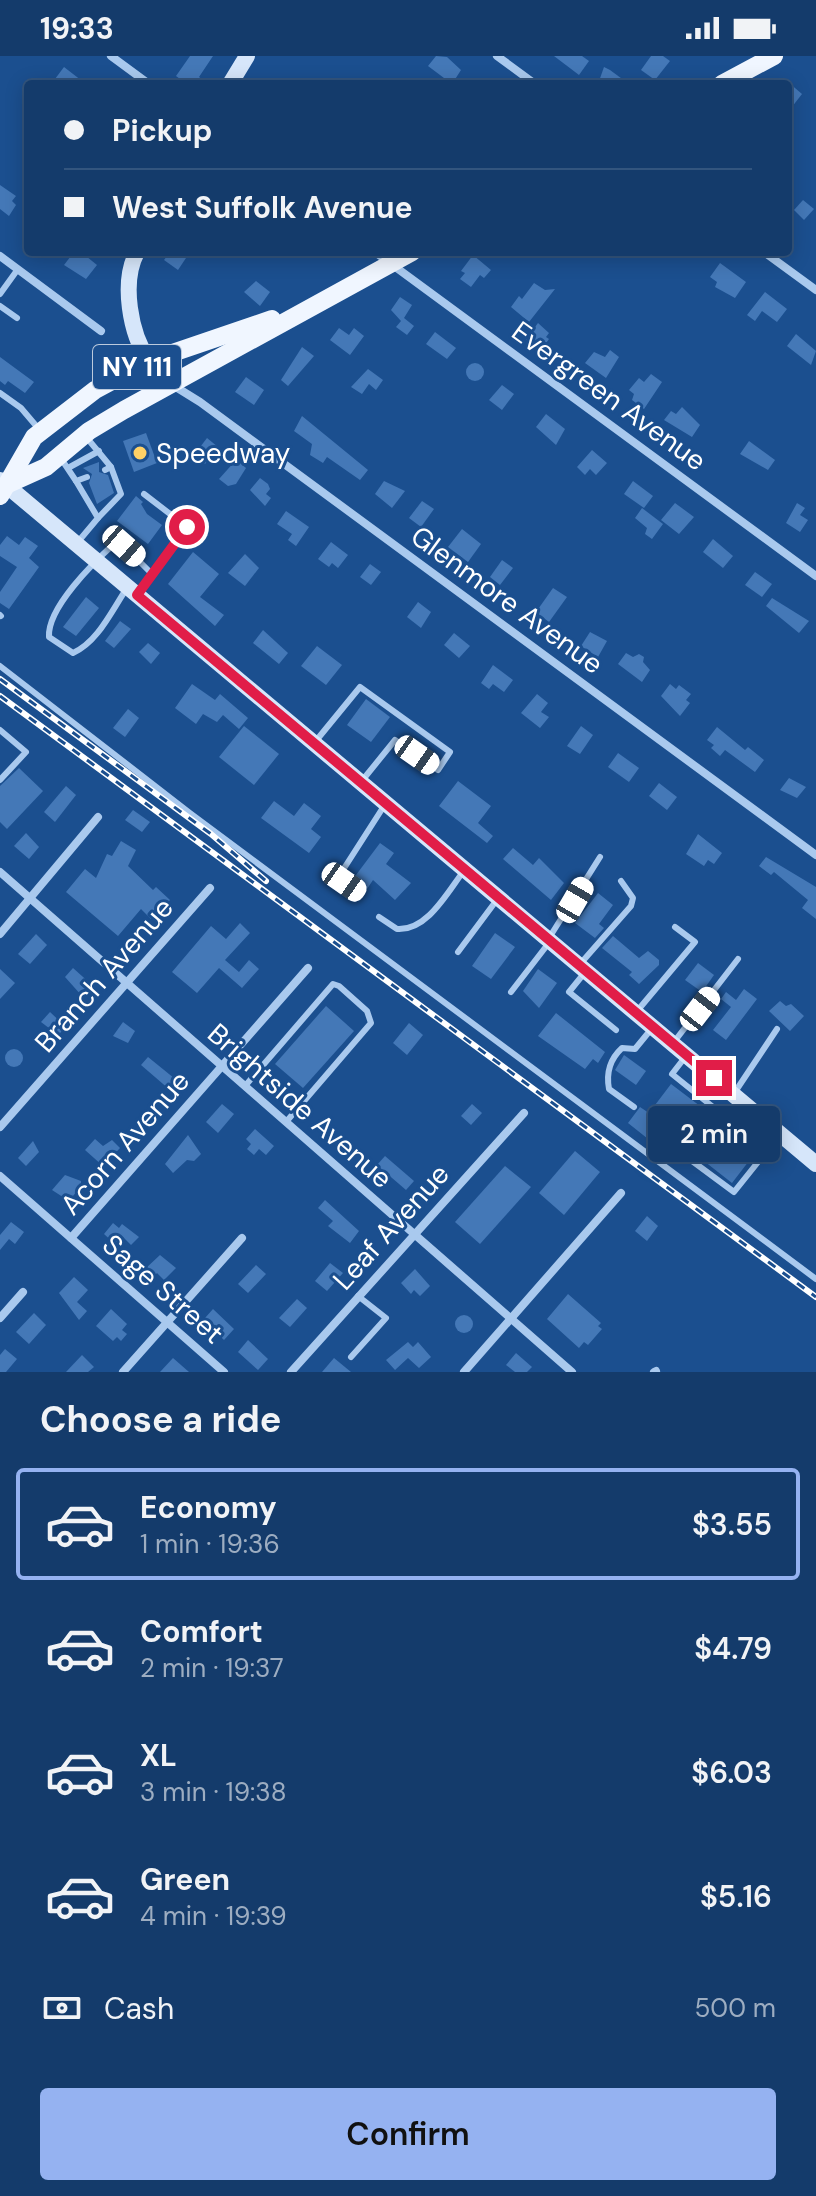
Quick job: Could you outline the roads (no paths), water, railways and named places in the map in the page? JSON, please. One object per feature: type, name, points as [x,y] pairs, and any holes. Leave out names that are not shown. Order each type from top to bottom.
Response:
[{"type":"main road","points":[[232,80],[247,56]]},
{"type":"main road","points":[[729,80],[774,56]]},
{"type":"main road","points":[[124,410],[148,377],[149,361],[140,349],[131,315],[131,264],[135,256]]},
{"type":"main road","name":"NY 111","points":[[2,487],[64,462],[85,435],[124,410],[405,256]]},
{"type":"main road","name":"NY 111","points":[[2,487],[40,431],[95,390],[149,361],[307,308]]},
{"type":"main road","points":[[2,487],[77,544],[816,1164]]},
{"type":"street","points":[[111,56],[144,80]]},
{"type":"street","points":[[497,56],[530,80]]},
{"type":"street","points":[[0,256],[101,331]]},
{"type":"street","name":"Evergreen Avenue","points":[[380,256],[816,576]]},
{"type":"street","points":[[769,256],[816,290]]},
{"type":"street","name":"Glenmore Avenue","points":[[171,383],[816,855]]},
{"type":"street","points":[[0,934],[98,817]]},
{"type":"street","name":"Brightside Avenue","points":[[0,872],[572,1372]]},
{"type":"street","name":"Branch Avenue","points":[[0,1127],[210,888]]},
{"type":"street","name":"Acorn Avenue","points":[[71,1238],[308,968]]},
{"type":"street","name":"Leaf Avenue","points":[[291,1372],[524,1113]]},
{"type":"street","name":"Sage Street","points":[[0,1176],[224,1372]]},
{"type":"street","points":[[464,1372],[621,1193]]},
{"type":"street","points":[[123,1372],[242,1238]]},
{"type":"street","points":[[0,1318],[23,1292]]},
{"type":"lane","points":[[0,294],[18,269]]},
{"type":"lane","points":[[0,306],[17,318]]},
{"type":"lane","points":[[0,393],[21,408],[40,431]]},
{"type":"lane","points":[[77,544],[121,494],[99,451],[85,435]]},
{"type":"lane","points":[[98,518],[64,462],[99,451]]},
{"type":"lane","points":[[76,481],[87,477]]},
{"type":"lane","points":[[84,497],[93,494]]},
{"type":"lane","points":[[144,494],[187,527],[152,574],[110,613],[90,643],[73,653],[49,637],[48,628],[56,610],[96,560],[115,543],[124,546],[152,574]]},
{"type":"lane","points":[[0,666],[202,823],[816,1279]]},
{"type":"lane","points":[[314,743],[360,687],[450,752],[438,770],[395,740],[361,782]]},
{"type":"lane","points":[[0,730],[26,752],[0,780]]},
{"type":"lane","points":[[358,892],[344,882],[341,873],[386,803]]},
{"type":"lane","points":[[511,992],[549,941],[600,857]]},
{"type":"lane","points":[[379,917],[397,929],[414,926],[435,908],[465,870]]},
{"type":"lane","points":[[616,1030],[569,992],[582,968],[631,906],[633,898],[621,881]]},
{"type":"lane","points":[[458,952],[498,898]]},
{"type":"lane","points":[[635,1013],[695,942],[675,927]]},
{"type":"lane","points":[[673,1044],[738,959]]},
{"type":"lane","points":[[245,1086],[333,984],[339,986],[367,1011],[371,1023],[286,1122]]},
{"type":"lane","points":[[634,1107],[609,1089],[607,1077],[622,1048],[635,1049],[653,1027]]},
{"type":"lane","points":[[686,1056],[672,1074],[727,1118],[777,1029]]},
{"type":"lane","points":[[713,1107],[695,1128],[695,1140],[684,1155],[734,1192],[762,1157],[761,1145],[773,1127]]},
{"type":"lane","points":[[351,1357],[386,1318],[358,1296]]},
{"type":"railway","points":[[0,679],[211,834],[266,881]]},
{"type":"railway","points":[[0,696],[816,1297]]},
{"type":"place","name":"Speedway","points":[[140,453]]}]
